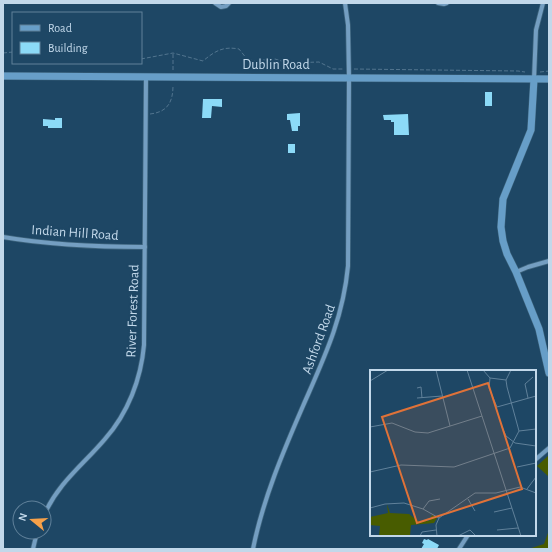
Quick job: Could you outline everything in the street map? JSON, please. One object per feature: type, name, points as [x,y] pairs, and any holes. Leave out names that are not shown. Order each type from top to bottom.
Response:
[{"type":"main road","name":"Dublin Road","points":[[3,76],[349,78],[534,76],[549,79]]},
{"type":"main road","points":[[534,76],[531,130],[503,199],[501,227],[507,254],[516,272],[539,329],[549,373]]},
{"type":"street","points":[[215,3],[221,7],[226,6],[229,3]]},
{"type":"street","name":"Ashford Road","points":[[253,549],[263,510],[281,458],[326,354],[341,310],[348,266],[349,70],[348,25],[345,3]]},
{"type":"street","points":[[438,3],[447,3]]},
{"type":"street","points":[[534,76],[536,30],[543,3]]},
{"type":"street","name":"River Forest Road","points":[[52,501],[61,486],[105,439],[125,411],[135,387],[143,358],[146,77]]},
{"type":"street","name":"Indian Hill Road","points":[[3,237],[68,246],[145,247]]},
{"type":"street","points":[[516,272],[528,266],[549,261]]},
{"type":"street","points":[[536,459],[549,448]]},
{"type":"street","points":[[459,549],[467,536]]},
{"type":"path","points":[[142,59],[173,53],[202,61],[215,51],[231,48],[239,49],[246,59],[254,61],[275,59],[288,62],[319,62],[333,69],[349,70],[373,68],[518,71],[534,76],[549,71]]},
{"type":"path","points":[[173,53],[173,70]]},
{"type":"path","points":[[146,115],[157,113],[166,108],[172,99],[173,85]]},
{"type":"green space","points":[[549,455],[549,477],[537,466]]},
{"type":"green space","points":[[549,530],[549,549],[528,549],[544,544]]},
{"type":"building","points":[[485,92],[492,92],[492,106],[485,106]]},
{"type":"building","points":[[203,99],[222,99],[222,107],[212,106],[211,118],[202,118]]},
{"type":"building","points":[[300,113],[300,126],[298,126],[298,131],[292,131],[290,120],[287,120],[287,114]]},
{"type":"building","points":[[408,114],[409,135],[394,135],[394,122],[391,122],[391,120],[384,120],[383,115]]},
{"type":"building","points":[[55,118],[62,118],[62,128],[48,128],[48,126],[43,126],[43,119],[55,120]]},
{"type":"building","points":[[288,144],[295,144],[295,153],[288,153]]},
{"type":"building","points":[[424,539],[428,539],[439,545],[437,549],[421,549],[424,544],[422,543]]}]
